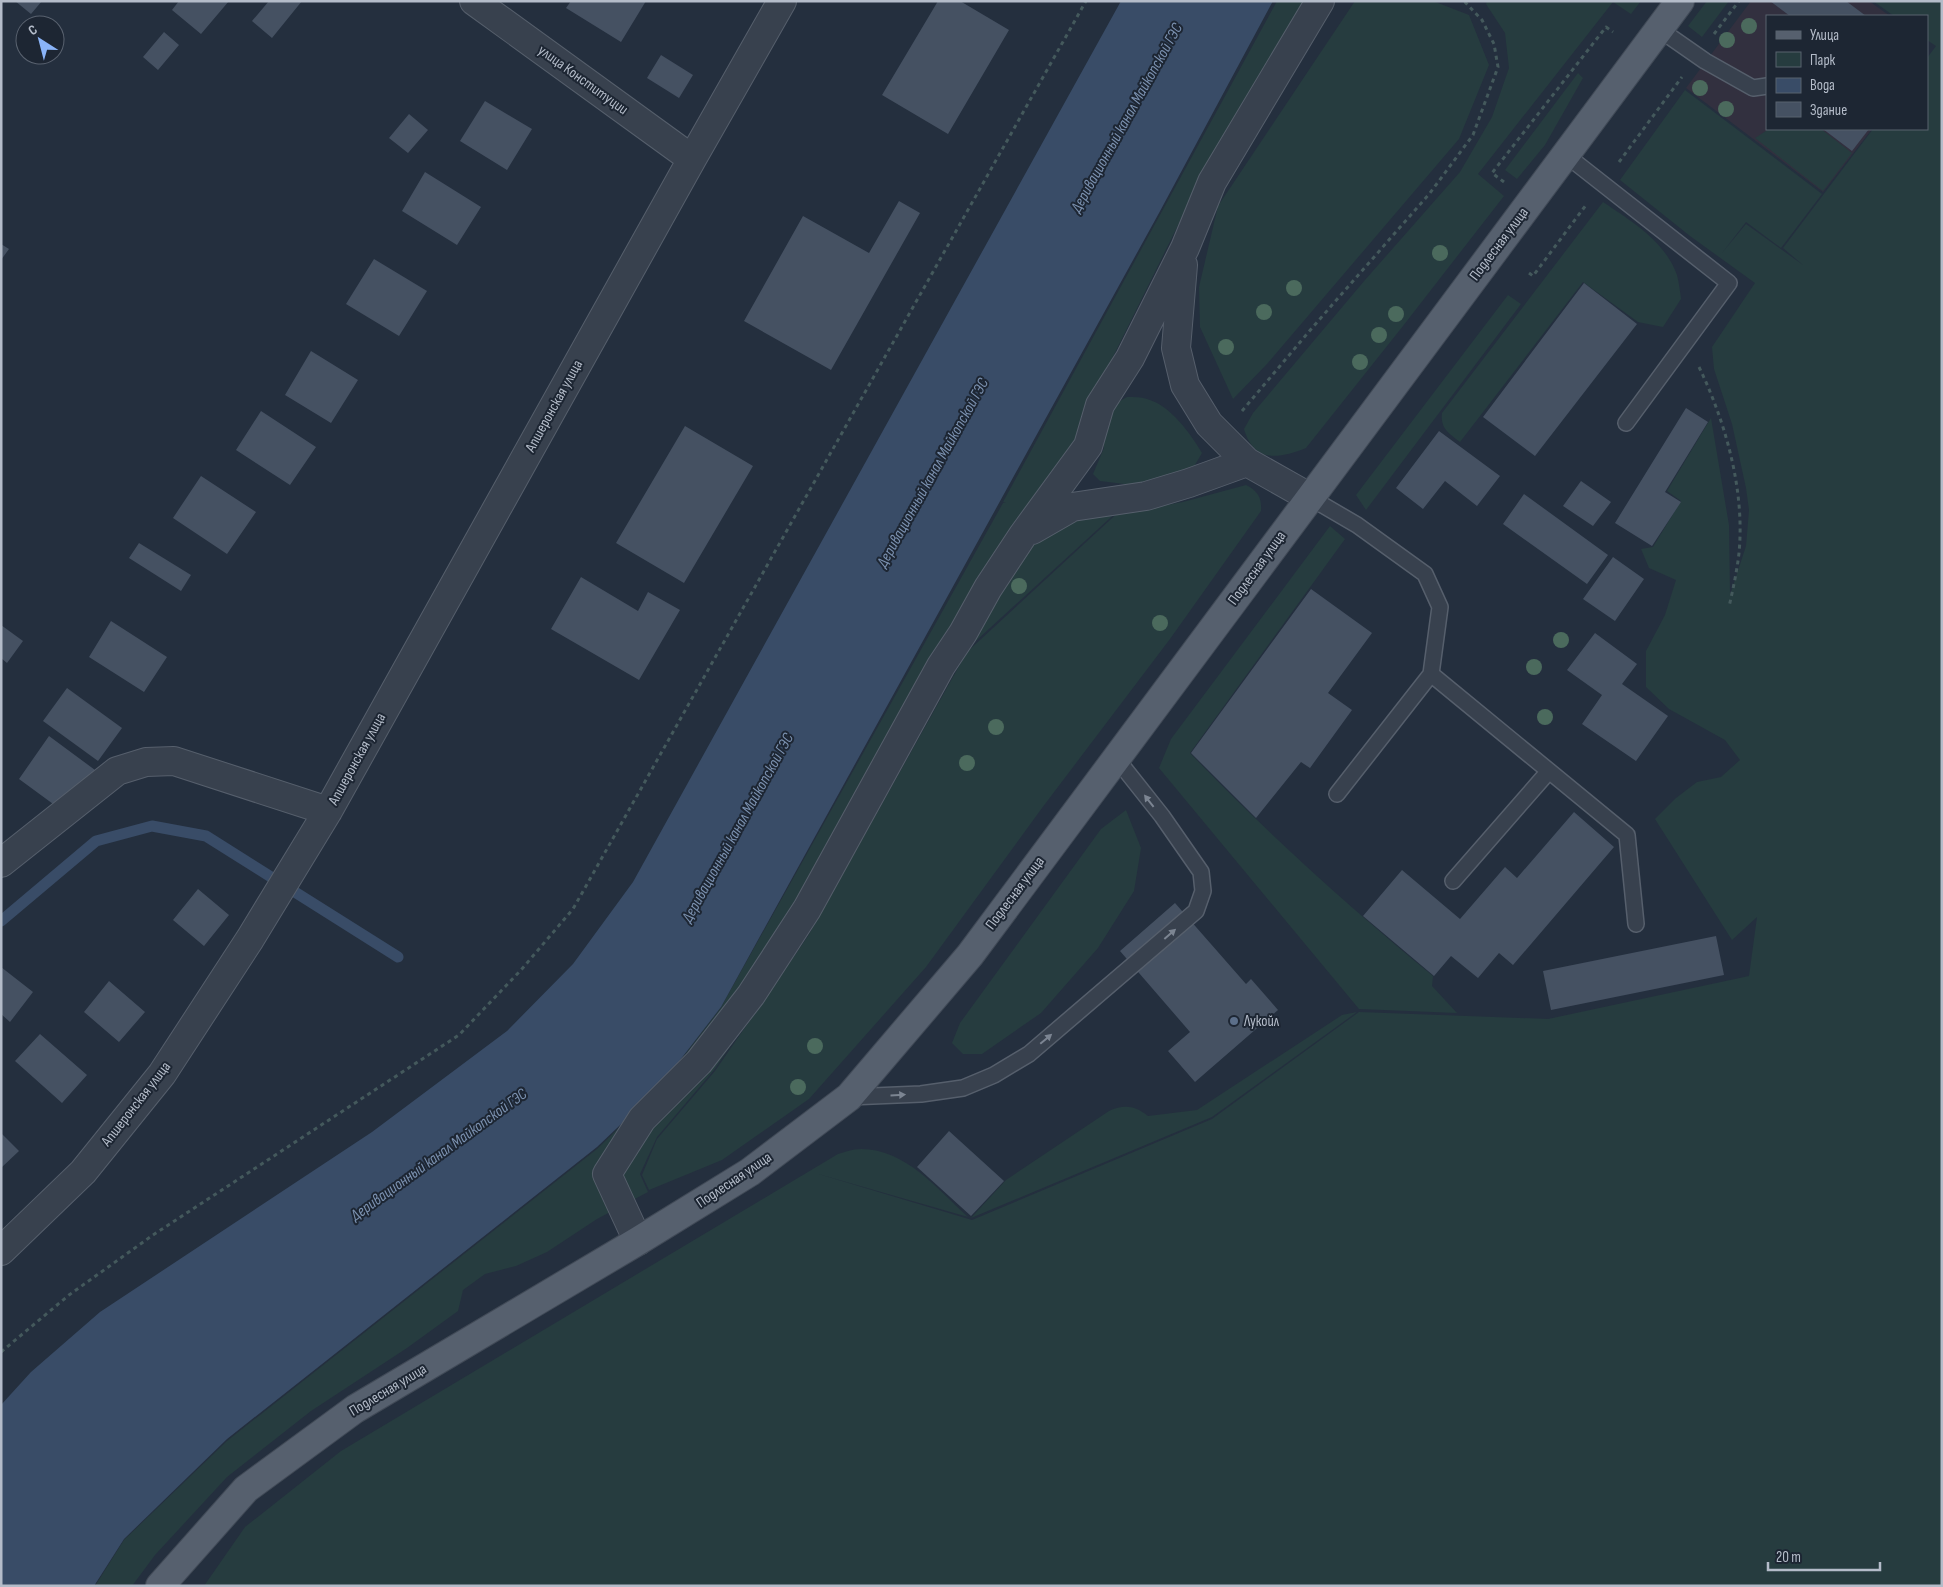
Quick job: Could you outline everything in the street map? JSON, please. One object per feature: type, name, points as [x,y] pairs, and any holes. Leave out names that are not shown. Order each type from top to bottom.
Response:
[{"type":"main road","name":"Подлесная улица","points":[[160,1586],[246,1489],[355,1409],[638,1241],[750,1172],[849,1097],[970,955],[1680,1]]},
{"type":"street","name":"улица Конституции","points":[[474,1],[692,159]]},
{"type":"street","name":"Апшеронская улица","points":[[1,1251],[83,1172],[162,1074],[250,939],[328,811],[782,1]]},
{"type":"street","points":[[638,1241],[608,1174],[642,1120],[699,1062],[751,995],[807,909],[941,666],[963,633],[988,588],[1023,535],[1088,446],[1100,405],[1130,358],[1185,248],[1212,182],[1320,1]]},
{"type":"street","points":[[1185,248],[1176,348],[1185,385],[1209,424],[1247,462],[1309,497]]},
{"type":"street","points":[[1023,535],[1072,507],[1146,496],[1247,462]]},
{"type":"street","name":"Апшеронская улица","points":[[1,863],[117,771],[146,762],[174,761],[328,811]]},
{"type":"lane","points":[[1659,29],[1698,56],[1754,88],[1766,86]]},
{"type":"lane","points":[[1566,155],[1729,283],[1626,422]]},
{"type":"lane","points":[[1309,497],[1357,525],[1426,574],[1440,607],[1431,674],[1337,794]]},
{"type":"lane","points":[[1431,674],[1627,835],[1636,924]]},
{"type":"lane","points":[[849,1097],[922,1094],[963,1088],[994,1075],[1029,1054],[1196,911],[1202,891],[1200,872],[1162,816],[1116,758]]},
{"type":"lane","points":[[1453,882],[1549,771]]},
{"type":"path","points":[[1,1352],[69,1295],[153,1235],[459,1035],[521,970],[573,909],[1086,1]]},
{"type":"path","points":[[1221,437],[1312,328],[1430,193],[1473,135],[1498,66],[1494,44],[1482,20],[1465,1]]},
{"type":"path","points":[[1529,273],[1533,276],[1739,1]]},
{"type":"path","points":[[1510,187],[1492,173],[1606,27],[1613,32]]},
{"type":"path","points":[[1686,340],[1714,397],[1733,461],[1738,502],[1739,552],[1730,606]]},
{"type":"shaded area","points":[[1751,1],[1869,1],[1889,15],[1766,15],[1766,130],[1871,130],[1823,192],[1686,88]]},
{"type":"green space","points":[[1277,1],[1306,1],[1192,197],[1106,371],[1070,452],[1033,504],[1121,508],[966,650],[807,934],[714,1070],[657,1137],[640,1174],[648,1192],[597,1219],[547,1252],[516,1266],[485,1274],[463,1290],[458,1311],[407,1348],[311,1411],[227,1477],[155,1555],[132,1586],[95,1586],[124,1540],[227,1441],[597,1149],[657,1091],[720,1009],[1003,503],[1006,503],[1003,502]]},
{"type":"green space","points":[[1355,1],[1433,1],[1469,15],[1489,65],[1459,139],[1267,364],[1233,399],[1200,327],[1199,287],[1218,206]]},
{"type":"green space","points":[[1487,1],[1641,1],[1631,14],[1613,2],[1478,174],[1504,196],[1306,448],[1277,456],[1261,453],[1248,440],[1244,429],[1253,413],[1365,280],[1460,172],[1492,117],[1509,68],[1505,33],[1486,4]]},
{"type":"green space","points":[[1707,1],[1729,1],[1702,37],[1688,26]]},
{"type":"green space","points":[[1873,1],[1942,1],[1942,1586],[204,1586],[245,1527],[341,1451],[838,1154],[861,1149],[877,1151],[892,1156],[920,1173],[968,1217],[815,1173],[972,1220],[1212,1119],[1359,1012],[1548,1019],[1749,976],[1757,917],[1732,940],[1655,819],[1676,798],[1697,782],[1721,777],[1740,760],[1725,740],[1669,709],[1646,687],[1646,651],[1665,615],[1676,580],[1649,568],[1641,549],[1653,547],[1681,501],[1667,491],[1711,418],[1729,525],[1730,595],[1746,546],[1749,510],[1732,424],[1714,369],[1712,347],[1755,283],[1690,236],[1620,180],[1685,90],[1822,194],[1781,248],[1746,222],[1722,253],[1746,224],[1803,265],[1783,248],[1872,130],[1928,130],[1928,57],[1936,46],[1928,41],[1928,15],[1893,15]]},
{"type":"green space","points":[[1578,73],[1583,78],[1545,145],[1517,179],[1505,170]]},
{"type":"green space","points":[[1767,130],[1822,130],[1852,153],[1823,191],[1755,138]]},
{"type":"green space","points":[[1603,202],[1656,242],[1672,263],[1677,275],[1681,299],[1663,327],[1638,322],[1583,282],[1460,442],[1444,427],[1442,413]]},
{"type":"green space","points":[[1508,295],[1521,304],[1366,510],[1356,495]]},
{"type":"green space","points":[[1127,397],[1142,398],[1156,402],[1179,421],[1202,453],[1192,470],[1132,485],[1100,481],[1093,474],[1104,448],[1101,431],[1111,406]]},
{"type":"green space","points":[[1246,485],[1258,495],[1261,502],[1261,511],[1170,639],[1042,808],[926,967],[809,1099],[722,1160],[649,1190],[642,1175],[657,1139],[715,1071],[808,936],[967,652],[1123,508],[1150,508],[1183,502]]},
{"type":"green space","points":[[1330,526],[1345,539],[1190,753],[1308,868],[1433,976],[1432,986],[1457,1013],[1359,1009],[1159,768],[1171,739]]},
{"type":"green space","points":[[1126,810],[1141,848],[1134,891],[1098,948],[1041,1013],[982,1054],[963,1054],[952,1043],[960,1023],[1101,829]]},
{"type":"green space","points":[[1357,1012],[1212,1117],[971,1218],[1006,1180],[1109,1111],[1120,1107],[1130,1107],[1148,1116],[1197,1110],[1342,1015]]},
{"type":"water","name":"Деривационный канал Майкопской ГЭС","points":[[1121,1],[1273,1],[1159,213],[721,1007],[657,1090],[597,1147],[227,1439],[124,1539],[94,1586],[1,1586],[1,1405],[31,1372],[100,1312],[372,1132],[507,1031],[573,964],[633,882]]},
{"type":"building","points":[[15,1],[42,1],[31,14]]},
{"type":"building","points":[[179,1],[229,1],[201,34],[172,10]]},
{"type":"building","points":[[269,1],[302,1],[272,38],[252,21]]},
{"type":"building","points":[[571,1],[646,1],[621,42],[566,8]]},
{"type":"building","points":[[938,1],[960,1],[1009,30],[948,134],[882,95]]},
{"type":"building","points":[[1770,1],[1846,1],[1865,15],[1789,15]]},
{"type":"building","points":[[164,32],[179,45],[158,70],[143,57]]},
{"type":"building","points":[[661,55],[693,75],[679,98],[647,78]]},
{"type":"building","points":[[485,101],[532,129],[507,170],[460,141]]},
{"type":"building","points":[[409,114],[428,130],[408,153],[389,138]]},
{"type":"building","points":[[1824,130],[1868,130],[1852,151]]},
{"type":"building","points":[[425,172],[481,207],[457,245],[402,211]]},
{"type":"building","points":[[899,201],[920,213],[831,370],[744,321],[803,216],[869,253]]},
{"type":"building","points":[[1,244],[9,249],[1,260]]},
{"type":"building","points":[[374,259],[427,291],[399,336],[346,304]]},
{"type":"building","points":[[1584,283],[1637,324],[1535,456],[1483,417]]},
{"type":"building","points":[[311,351],[358,380],[331,423],[285,395]]},
{"type":"building","points":[[1686,408],[1708,422],[1665,492],[1681,502],[1652,546],[1615,523]]},
{"type":"building","points":[[261,411],[316,447],[290,485],[236,450]]},
{"type":"building","points":[[685,426],[753,466],[684,583],[616,543]]},
{"type":"building","points":[[1439,431],[1500,476],[1477,506],[1445,481],[1423,509],[1396,488]]},
{"type":"building","points":[[201,476],[256,512],[227,554],[173,518]]},
{"type":"building","points":[[1581,481],[1611,502],[1593,526],[1563,506]]},
{"type":"building","points":[[1524,494],[1608,555],[1587,584],[1503,524]]},
{"type":"building","points":[[139,543],[191,575],[181,591],[129,558]]},
{"type":"building","points":[[1613,557],[1644,579],[1615,621],[1583,599]]},
{"type":"building","points":[[581,577],[638,611],[648,592],[680,610],[639,680],[551,629]]},
{"type":"building","points":[[1311,589],[1372,633],[1328,693],[1352,710],[1310,768],[1301,762],[1256,818],[1191,753]]},
{"type":"building","points":[[111,621],[167,657],[144,692],[89,657]]},
{"type":"building","points":[[1,625],[23,641],[7,663],[1,658]]},
{"type":"building","points":[[1595,633],[1637,664],[1622,684],[1668,716],[1636,761],[1582,724],[1602,695],[1567,670]]},
{"type":"building","points":[[67,688],[122,728],[98,761],[43,721]]},
{"type":"building","points":[[49,736],[95,770],[64,812],[19,779]]},
{"type":"building","points":[[1574,812],[1614,847],[1513,965],[1499,953],[1478,978],[1451,956],[1434,976],[1363,916],[1402,870],[1460,919],[1505,867],[1517,878]]},
{"type":"building","points":[[198,889],[229,915],[204,946],[173,920]]},
{"type":"building","points":[[1175,903],[1246,984],[1251,979],[1278,1010],[1195,1082],[1168,1051],[1190,1032],[1120,951]]},
{"type":"building","points":[[1716,936],[1724,975],[1551,1010],[1543,971]]},
{"type":"building","points":[[1,967],[33,992],[10,1022],[1,1014]]},
{"type":"building","points":[[109,981],[145,1012],[119,1042],[84,1012]]},
{"type":"building","points":[[40,1034],[87,1075],[62,1103],[15,1061]]},
{"type":"building","points":[[949,1131],[1004,1181],[971,1216],[917,1167]]},
{"type":"building","points":[[1,1133],[19,1151],[1,1168]]},
{"type":"waterway","points":[[1,921],[96,841],[152,826],[206,836],[398,957]]},
{"type":"place","name":"Лукойл","points":[[1234,1021]]}]
